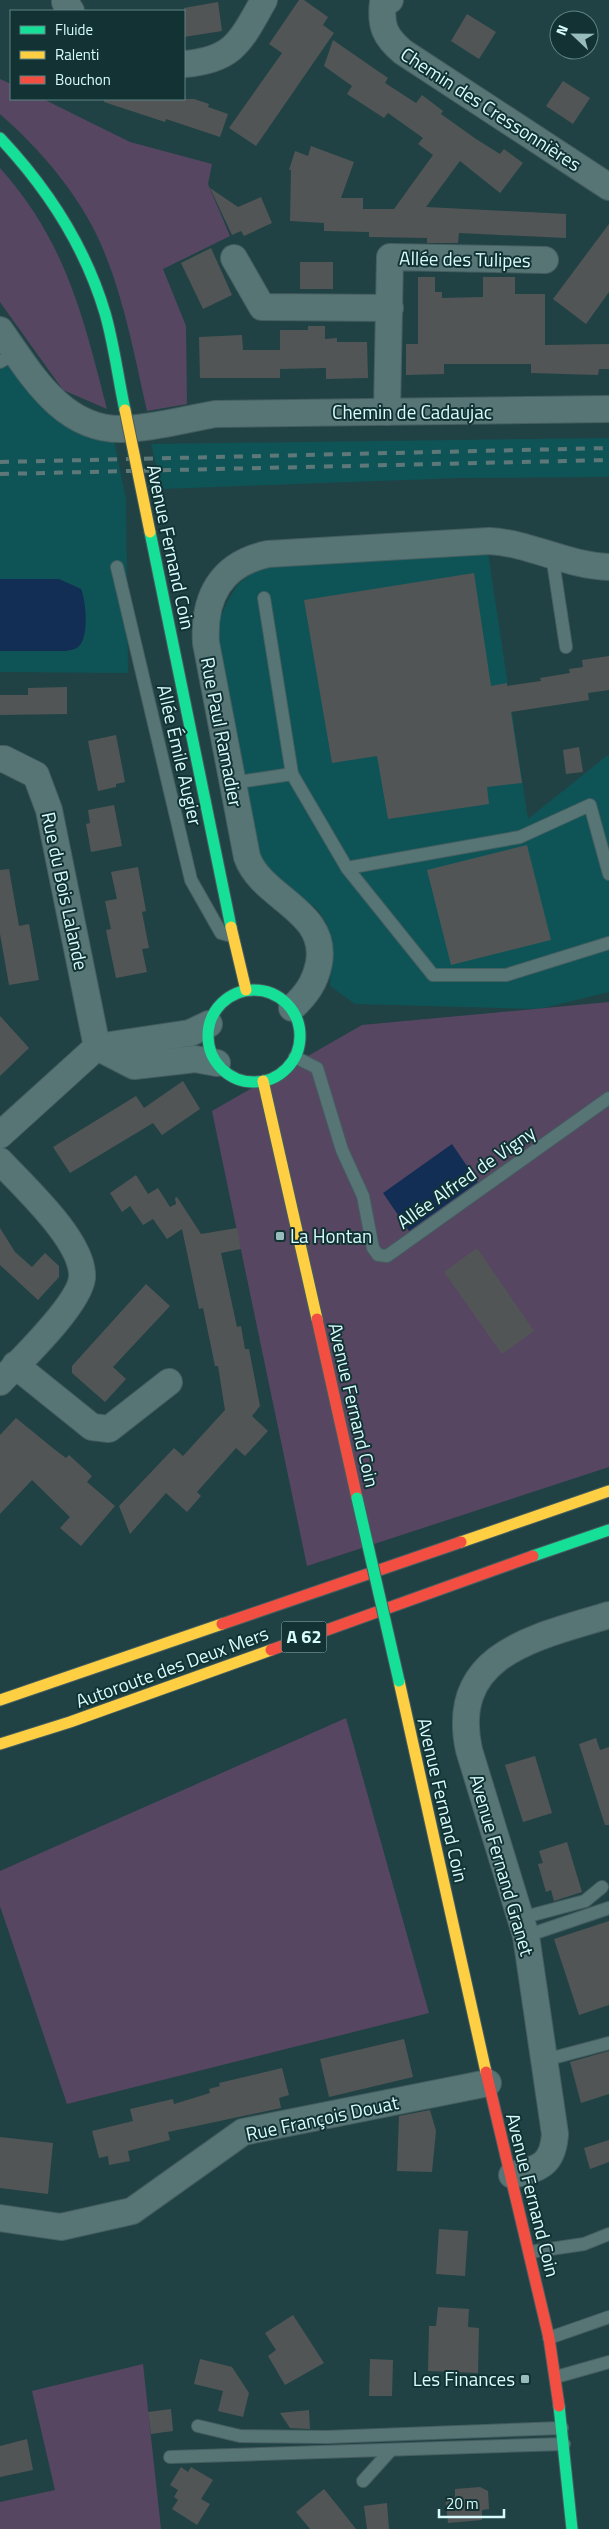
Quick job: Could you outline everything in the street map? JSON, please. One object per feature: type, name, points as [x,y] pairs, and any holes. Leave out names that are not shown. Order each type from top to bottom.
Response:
[{"type":"main road","name":"Avenue Fernand Coin","points":[[0,138],[17,155],[62,216],[89,268],[110,333],[233,937],[246,990]]},
{"type":"main road","points":[[246,990],[259,990],[272,993],[292,1008],[300,1027],[299,1047],[287,1068],[276,1077],[250,1082],[237,1079],[226,1073],[217,1063],[210,1051],[208,1038],[209,1024],[223,1002],[246,990]]},
{"type":"main road","name":"Avenue Fernand Coin","points":[[263,1081],[488,2082],[512,2175],[549,2338],[556,2377],[572,2529]]},
{"type":"main road","name":"Autoroute des Deux Mers","points":[[0,1700],[609,1491]]},
{"type":"main road","name":"Autoroute des Deux Mers","points":[[0,1744],[79,1719],[419,1596],[609,1530]]},
{"type":"street","points":[[185,64],[216,58],[232,50],[264,0]]},
{"type":"street","name":"Chemin des Cressonnières","points":[[383,1],[382,28],[392,43],[609,187]]},
{"type":"street","name":"Allée des Tulipes","points":[[387,412],[390,257],[545,260]]},
{"type":"street","points":[[234,258],[262,307],[390,308]]},
{"type":"street","name":"Chemin de Cadaujac","points":[[0,330],[8,357],[55,402],[69,414],[84,422],[104,428],[124,429],[215,414],[609,409]]},
{"type":"street","name":"Rue Paul Ramadier","points":[[292,1008],[312,986],[319,960],[319,941],[314,928],[253,870],[247,857],[205,631],[207,610],[213,594],[222,579],[236,566],[258,556],[278,553],[489,542],[506,543],[588,564],[609,567]]},
{"type":"street","name":"Rue du Bois Lalande","points":[[0,760],[4,759],[36,775],[49,810],[97,1047]]},
{"type":"street","points":[[0,1135],[97,1047],[190,1033],[209,1024]]},
{"type":"street","points":[[97,1047],[134,1066],[196,1059],[217,1063]]},
{"type":"street","points":[[0,1161],[63,1228],[76,1255],[82,1278],[72,1303],[8,1374],[92,1427],[109,1429],[169,1382]]},
{"type":"street","name":"Avenue Fernand Granet","points":[[512,2175],[539,2167],[547,2161],[554,2151],[555,2134],[523,1927],[469,1750],[464,1723],[468,1702],[475,1685],[486,1668],[502,1654],[538,1637],[609,1615]]},
{"type":"street","name":"Rue François Douat","points":[[0,2218],[61,2227],[132,2211],[243,2132],[488,2082]]},
{"type":"lane","points":[[552,555],[566,647]]},
{"type":"lane","name":"Allée Émile Augier","points":[[117,567],[190,880],[221,933],[233,937]]},
{"type":"lane","points":[[264,598],[292,774],[347,868],[433,975],[506,975],[609,943]]},
{"type":"lane","points":[[232,783],[292,774]]},
{"type":"lane","points":[[347,868],[520,838],[590,805],[609,874]]},
{"type":"lane","name":"Allée Alfred de Vigny","points":[[295,1057],[318,1068],[342,1150],[363,1196],[373,1248],[378,1255],[387,1256],[609,1098]]},
{"type":"lane","points":[[523,1927],[585,1901],[602,1887]]},
{"type":"lane","points":[[523,1927],[609,1908]]},
{"type":"lane","points":[[545,2060],[609,2043]]},
{"type":"lane","points":[[530,2252],[584,2244],[609,2234]]},
{"type":"lane","points":[[549,2338],[609,2317]]},
{"type":"lane","points":[[556,2377],[609,2362]]},
{"type":"lane","points":[[198,2426],[240,2436],[327,2437],[562,2428]]},
{"type":"lane","points":[[170,2457],[564,2444]]},
{"type":"lane","points":[[363,2481],[391,2450]]},
{"type":"shaded area","points":[[0,79],[10,84],[10,100],[45,100],[130,142],[212,164],[208,184],[230,236],[163,269],[186,326],[187,404],[147,411],[122,304],[100,242],[81,206],[57,173],[0,114]]},
{"type":"shaded area","points":[[0,168],[23,196],[57,252],[80,311],[107,409],[63,390],[0,302]]},
{"type":"shaded area","points":[[0,353],[70,427],[90,439],[114,440],[126,500],[128,673],[0,672]]},
{"type":"shaded area","points":[[609,438],[609,477],[460,478],[162,489],[151,444]]},
{"type":"shaded area","points":[[488,553],[528,819],[609,754],[609,992],[539,1009],[355,1004],[330,986],[331,943],[328,926],[318,910],[269,869],[259,853],[218,645],[219,621],[227,602],[238,584],[255,571],[281,562]]},
{"type":"shaded area","points":[[0,579],[59,579],[81,589],[86,626],[80,645],[75,649],[65,651],[0,651]]},
{"type":"shaded area","points":[[609,1002],[609,1467],[307,1566],[212,1111],[362,1025]]},
{"type":"shaded area","points":[[452,1144],[478,1182],[409,1231],[383,1193]]},
{"type":"shaded area","points":[[346,1718],[429,2013],[67,2104],[0,1906],[0,1871]]},
{"type":"shaded area","points":[[143,2364],[161,2529],[0,2529],[0,2502],[55,2490],[32,2391]]},
{"type":"building","points":[[299,0],[304,0],[328,17],[323,25],[334,33],[256,146],[229,128],[282,53],[269,44]]},
{"type":"building","points":[[218,2],[222,31],[185,37],[184,8]]},
{"type":"building","points":[[467,14],[496,32],[479,59],[451,41]]},
{"type":"building","points":[[333,40],[388,78],[385,83],[416,103],[422,95],[443,111],[441,114],[476,139],[500,154],[504,149],[523,163],[500,193],[460,161],[426,207],[566,214],[566,238],[459,233],[458,243],[427,243],[427,238],[369,237],[369,232],[324,231],[324,223],[290,221],[291,170],[289,170],[295,151],[308,156],[311,146],[354,162],[341,198],[363,198],[363,209],[394,209],[433,155],[418,144],[423,138],[388,113],[384,118],[347,94],[352,86],[324,66]]},
{"type":"building","points":[[563,81],[590,98],[573,124],[546,106]]},
{"type":"building","points":[[194,99],[209,104],[208,107],[228,114],[220,137],[166,119],[165,122],[104,102],[104,100]]},
{"type":"building","points":[[210,188],[238,207],[261,197],[272,223],[244,236],[241,231],[232,235]]},
{"type":"building","points":[[609,224],[609,292],[586,324],[553,299]]},
{"type":"building","points":[[211,248],[232,295],[203,309],[181,263]]},
{"type":"building","points":[[300,262],[333,262],[333,289],[300,289]]},
{"type":"building","points":[[418,277],[435,277],[435,292],[442,292],[442,298],[483,297],[483,277],[515,277],[515,294],[545,294],[545,345],[609,344],[609,369],[599,369],[598,375],[531,373],[531,364],[444,364],[444,374],[406,375],[406,344],[418,344]]},
{"type":"building","points":[[308,326],[325,326],[325,339],[337,338],[337,342],[367,342],[368,378],[326,379],[326,368],[280,369],[280,378],[200,378],[199,337],[242,335],[243,350],[280,350],[280,330],[308,330]]},
{"type":"building","points":[[474,573],[491,686],[507,683],[507,686],[541,681],[540,678],[570,673],[569,669],[583,667],[582,660],[609,656],[609,690],[588,693],[589,700],[511,712],[522,783],[487,787],[489,804],[388,819],[377,756],[332,763],[304,600]]},
{"type":"building","points":[[67,687],[67,714],[0,715],[0,695],[28,695],[28,688]]},
{"type":"building","points":[[116,735],[125,782],[116,784],[116,787],[98,791],[88,741]]},
{"type":"building","points":[[579,747],[583,772],[566,774],[563,750]]},
{"type":"building","points":[[114,805],[122,846],[91,852],[86,824],[90,823],[88,810]]},
{"type":"building","points":[[527,845],[551,940],[451,965],[427,870]]},
{"type":"building","points":[[138,867],[146,911],[142,912],[149,948],[142,949],[147,972],[116,978],[106,930],[111,929],[105,901],[117,899],[111,872]]},
{"type":"building","points":[[9,869],[19,926],[29,924],[39,980],[9,985],[0,934],[0,870]]},
{"type":"building","points":[[0,1016],[29,1048],[0,1076]]},
{"type":"building","points":[[183,1081],[200,1109],[162,1135],[153,1123],[70,1173],[53,1147],[136,1096],[144,1108]]},
{"type":"building","points":[[136,1175],[148,1194],[158,1188],[170,1207],[176,1204],[175,1198],[177,1197],[201,1234],[237,1228],[241,1249],[221,1253],[237,1327],[241,1326],[245,1349],[249,1349],[260,1406],[252,1416],[268,1431],[245,1456],[236,1448],[197,1492],[201,1496],[187,1512],[166,1493],[130,1534],[119,1506],[174,1448],[183,1456],[225,1410],[218,1366],[215,1366],[203,1308],[199,1309],[182,1229],[167,1239],[153,1219],[143,1225],[130,1206],[122,1212],[110,1193]]},
{"type":"building","points":[[0,1228],[15,1252],[32,1267],[45,1253],[59,1266],[59,1277],[38,1300],[0,1265]]},
{"type":"building","points":[[477,1248],[534,1331],[502,1354],[444,1272]]},
{"type":"building","points":[[146,1284],[170,1306],[113,1367],[126,1379],[105,1402],[72,1373],[72,1366]]},
{"type":"building","points":[[16,1418],[66,1458],[69,1455],[92,1476],[87,1482],[115,1506],[81,1546],[60,1528],[70,1517],[32,1480],[0,1514],[0,1435]]},
{"type":"building","points":[[596,1738],[600,1750],[609,1747],[609,1825],[605,1825],[579,1744]]},
{"type":"building","points":[[535,1756],[552,1813],[523,1822],[505,1765]]},
{"type":"building","points":[[567,1842],[582,1892],[554,1901],[551,1890],[546,1892],[538,1864],[543,1863],[539,1851]]},
{"type":"building","points":[[609,1921],[609,2005],[579,2015],[554,1939]]},
{"type":"building","points":[[404,2039],[413,2077],[329,2097],[320,2059]]},
{"type":"building","points":[[609,2051],[609,2094],[581,2103],[570,2062]]},
{"type":"building","points":[[282,2068],[289,2095],[279,2098],[281,2108],[168,2132],[170,2140],[128,2151],[130,2161],[109,2165],[108,2156],[99,2158],[92,2131],[133,2121],[130,2109],[173,2099],[174,2104],[210,2093],[209,2089],[220,2086],[219,2083]]},
{"type":"building","points":[[430,2110],[436,2131],[432,2172],[397,2171],[399,2116]]},
{"type":"building","points":[[0,2137],[53,2143],[48,2194],[0,2188]]},
{"type":"building","points":[[609,2140],[609,2162],[590,2169],[584,2148]]},
{"type":"building","points":[[439,2229],[468,2231],[465,2276],[436,2274]]},
{"type":"building","points":[[438,2307],[469,2309],[468,2327],[479,2328],[478,2373],[428,2371],[429,2326],[436,2326]]},
{"type":"building","points":[[293,2315],[324,2363],[285,2385],[268,2356],[276,2350],[265,2333]]},
{"type":"building","points":[[200,2359],[232,2367],[249,2393],[243,2417],[218,2411],[223,2391],[194,2384]]},
{"type":"building","points":[[370,2359],[393,2360],[392,2396],[369,2396]]},
{"type":"building","points":[[171,2409],[173,2431],[151,2434],[148,2412]]},
{"type":"building","points":[[309,2410],[310,2429],[290,2428],[280,2413]]},
{"type":"building","points":[[27,2439],[33,2470],[0,2477],[0,2446]]},
{"type":"building","points":[[181,2467],[188,2472],[191,2467],[213,2480],[201,2499],[210,2504],[197,2525],[172,2509],[178,2500],[174,2497],[178,2490],[170,2485]]},
{"type":"building","points":[[480,2487],[488,2491],[489,2509],[482,2510],[482,2520],[448,2523],[445,2497],[455,2497],[455,2489]]},
{"type":"building","points":[[324,2489],[356,2529],[310,2529],[296,2512]]},
{"type":"building","points":[[387,2503],[389,2529],[367,2529],[364,2506]]},
{"type":"railway","points":[[0,462],[609,448]]},
{"type":"railway","points":[[0,474],[609,460]]},
{"type":"traffic: fast","points":[[0,138],[49,198],[63,219],[87,264],[105,313],[125,410]]},
{"type":"traffic: fast","points":[[150,532],[231,927]]},
{"type":"traffic: fast","points":[[254,990],[272,993],[287,1003],[297,1018],[300,1036],[297,1054],[287,1069],[272,1079],[254,1082],[236,1079],[221,1069],[211,1054],[208,1036],[211,1018],[221,1003],[236,993],[254,990]]},
{"type":"traffic: fast","points":[[357,1498],[399,1681]]},
{"type":"traffic: fast","points":[[533,1556],[609,1530]]},
{"type":"traffic: fast","points":[[559,2406],[572,2529]]},
{"type":"traffic: slow","points":[[125,410],[150,532]]},
{"type":"traffic: slow","points":[[231,927],[246,990]]},
{"type":"traffic: slow","points":[[263,1081],[317,1319]]},
{"type":"traffic: slow","points":[[461,1542],[609,1491]]},
{"type":"traffic: slow","points":[[0,1700],[222,1624]]},
{"type":"traffic: slow","points":[[0,1744],[70,1722],[271,1650]]},
{"type":"traffic: slow","points":[[399,1681],[486,2072]]},
{"type":"traffic: jam","points":[[317,1319],[357,1498]]},
{"type":"traffic: jam","points":[[222,1624],[461,1542]]},
{"type":"traffic: jam","points":[[271,1650],[533,1556]]},
{"type":"traffic: jam","points":[[486,2072],[549,2338],[559,2406]]},
{"type":"place","name":"La Hontan","points":[[280,1236]]},
{"type":"place","name":"Les Finances","points":[[525,2379]]}]
